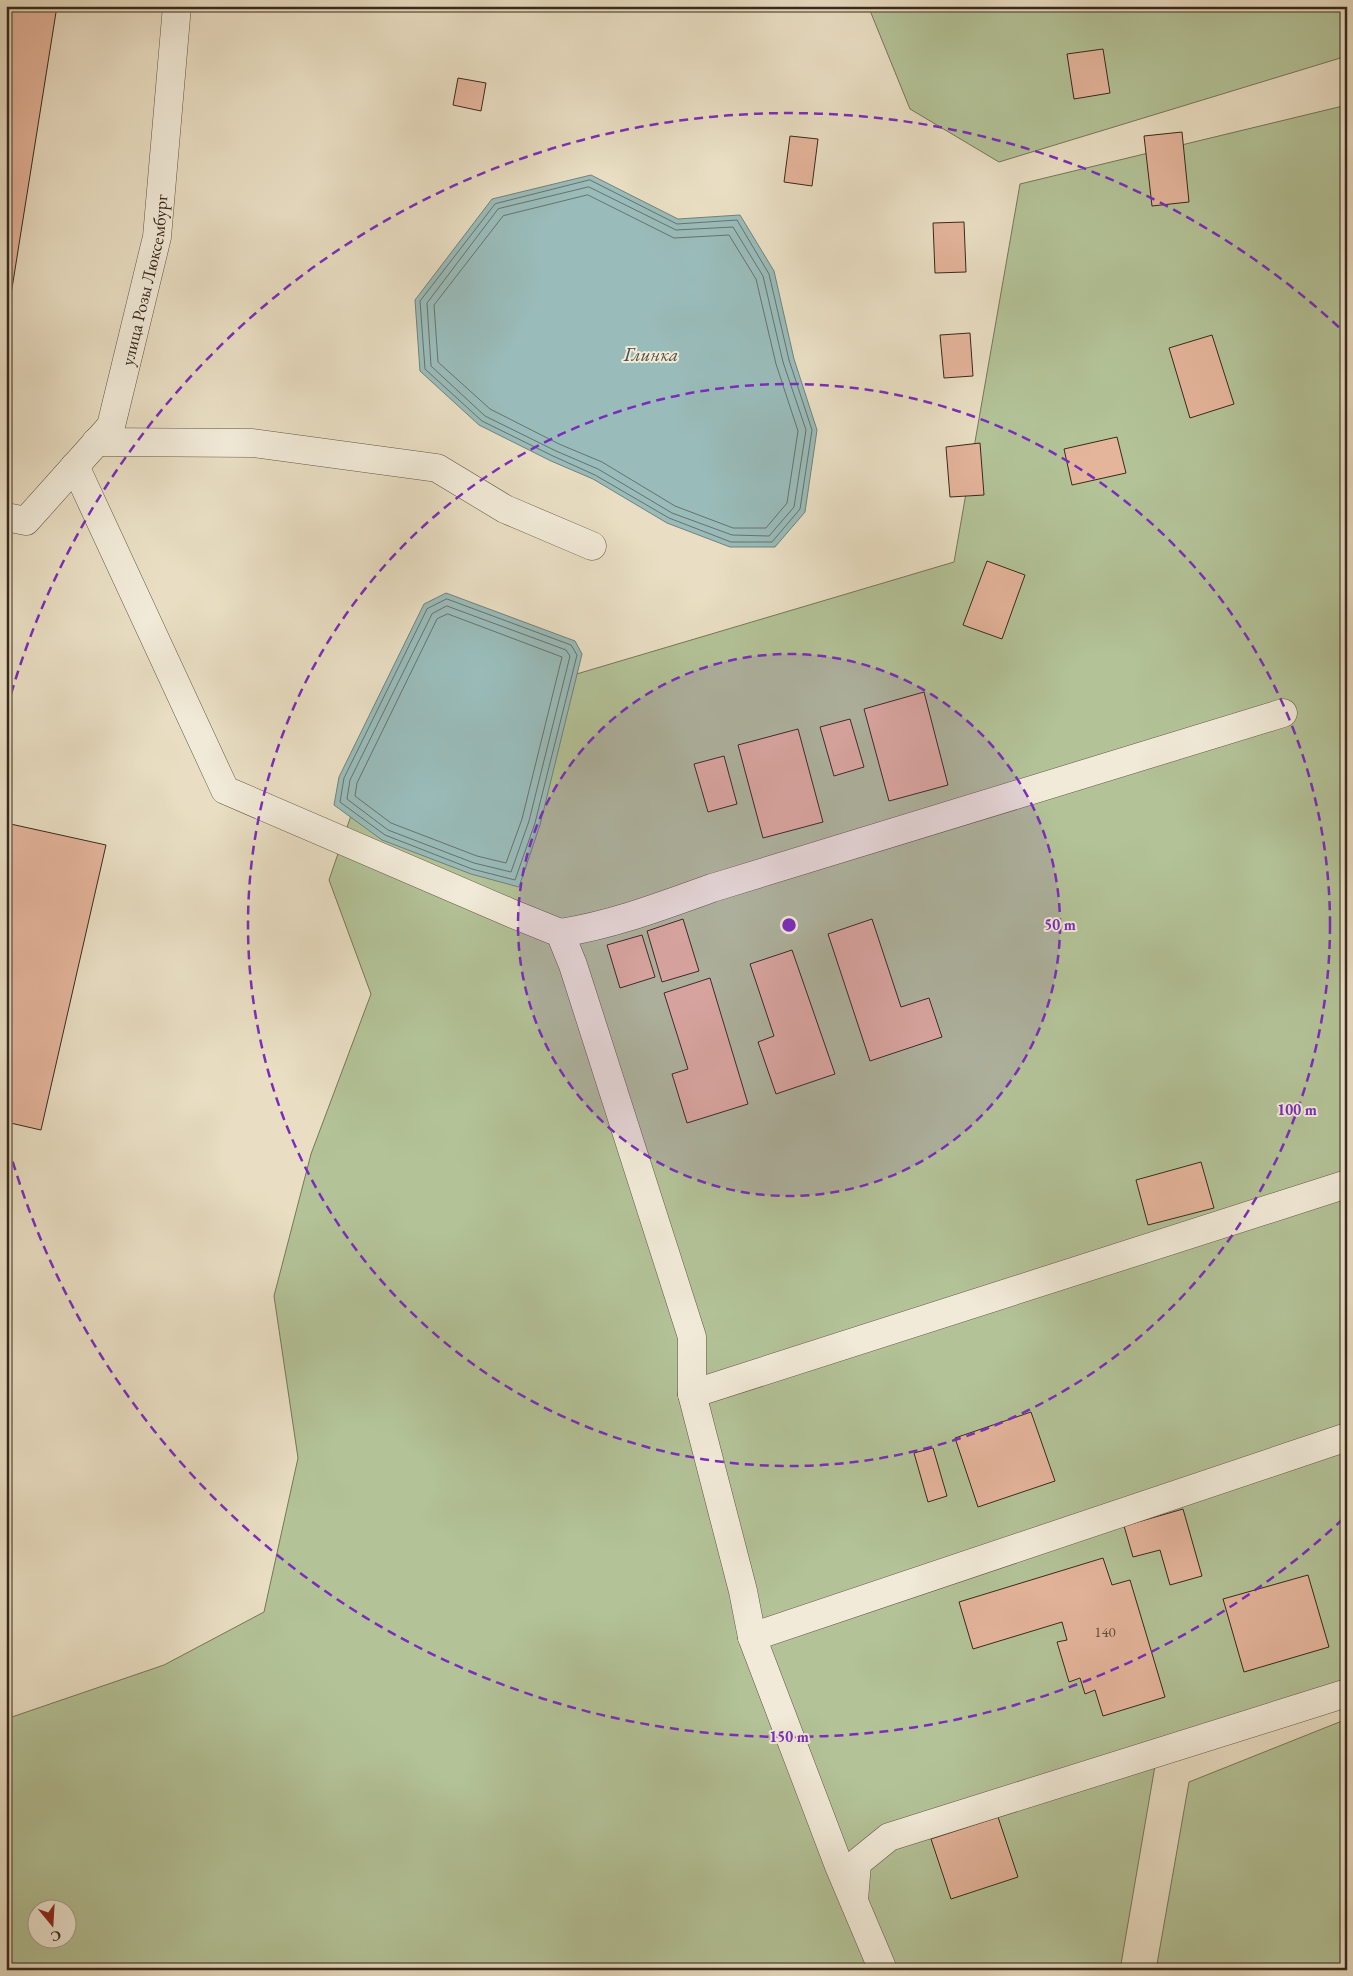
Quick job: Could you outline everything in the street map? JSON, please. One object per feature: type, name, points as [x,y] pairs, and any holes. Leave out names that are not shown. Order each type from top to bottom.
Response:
[{"type":"street","name":"улица Розы Люксембург","points":[[16,519],[74,466],[110,426],[157,237],[177,6]]},
{"type":"street","points":[[96,442],[253,443],[437,468],[505,509],[592,546]]},
{"type":"street","points":[[74,466],[224,790],[560,933],[580,930],[638,914],[721,886],[1283,713]]},
{"type":"street","points":[[560,933],[573,964],[692,1337],[692,1394],[743,1591],[752,1637],[839,1866],[883,1970]]},
{"type":"street","points":[[692,1394],[1347,1184]]},
{"type":"street","points":[[752,1637],[1347,1437]]},
{"type":"street","points":[[854,1901],[857,1864],[889,1837],[1347,1693]]},
{"type":"green space","points":[[870,6],[1347,6],[1347,56],[999,162],[910,109],[871,13]]},
{"type":"green space","points":[[1347,105],[1347,1687],[1156,1760],[1120,1970],[6,1970],[6,1719],[164,1665],[264,1612],[298,1458],[274,1296],[311,1154],[371,994],[329,880],[384,719],[526,689],[954,562],[1020,184]]},
{"type":"green space","points":[[1347,1719],[1347,1970],[1156,1970],[1189,1782]]},
{"type":"water","name":"Глинка","points":[[591,175],[678,219],[740,215],[774,271],[794,359],[817,430],[805,512],[775,547],[730,547],[667,523],[593,479],[551,461],[479,425],[420,371],[415,300],[492,199]]},
{"type":"water","points":[[446,593],[575,641],[582,654],[540,825],[519,887],[471,874],[382,840],[334,805],[339,777],[424,604]]},
{"type":"building","points":[[6,6],[57,6],[6,326]]},
{"type":"building","points":[[1103,49],[1110,93],[1074,99],[1067,54]]},
{"type":"building","points":[[458,78],[486,83],[481,111],[453,105]]},
{"type":"building","points":[[1182,132],[1189,202],[1152,206],[1144,136]]},
{"type":"building","points":[[790,136],[818,139],[812,186],[784,182]]},
{"type":"building","points":[[964,222],[966,272],[935,273],[933,223]]},
{"type":"building","points":[[970,333],[973,376],[944,378],[940,335]]},
{"type":"building","points":[[1212,335],[1234,404],[1190,418],[1169,348]]},
{"type":"building","points":[[1117,437],[1126,473],[1072,485],[1064,449]]},
{"type":"building","points":[[980,443],[984,495],[950,497],[946,447]]},
{"type":"building","points":[[987,561],[1025,575],[1002,639],[963,625]]},
{"type":"building","points":[[924,692],[948,785],[889,801],[864,709]]},
{"type":"building","points":[[850,719],[864,767],[834,776],[820,727]]},
{"type":"building","points":[[798,729],[823,822],[763,838],[738,745]]},
{"type":"building","points":[[724,756],[737,804],[708,812],[694,764]]},
{"type":"building","points":[[6,823],[106,845],[41,1130],[6,1122]]},
{"type":"building","points":[[683,919],[699,971],[662,982],[647,931]]},
{"type":"building","points":[[872,919],[901,1007],[929,998],[942,1037],[870,1061],[828,934]]},
{"type":"building","points":[[642,935],[655,977],[620,988],[607,945]]},
{"type":"building","points":[[792,950],[835,1074],[776,1094],[758,1042],[774,1036],[750,964]]},
{"type":"building","points":[[710,978],[748,1104],[687,1123],[672,1074],[688,1069],[664,993]]},
{"type":"building","points":[[1201,1162],[1214,1208],[1148,1225],[1136,1180]]},
{"type":"building","points":[[1031,1412],[1055,1481],[978,1507],[955,1438]]},
{"type":"building","points":[[933,1448],[947,1496],[928,1502],[914,1453]]},
{"type":"building","points":[[1183,1509],[1202,1576],[1170,1585],[1160,1550],[1133,1557],[1124,1526]]},
{"type":"building","points":[[1103,1558],[1112,1585],[1130,1580],[1165,1697],[1103,1716],[1095,1690],[1085,1694],[1080,1678],[1069,1682],[1057,1642],[1067,1640],[1062,1622],[973,1649],[959,1602]]},
{"type":"building","points":[[1308,1575],[1329,1647],[1244,1672],[1223,1599]]},
{"type":"building","points":[[998,1817],[1018,1877],[951,1899],[931,1839]]}]
